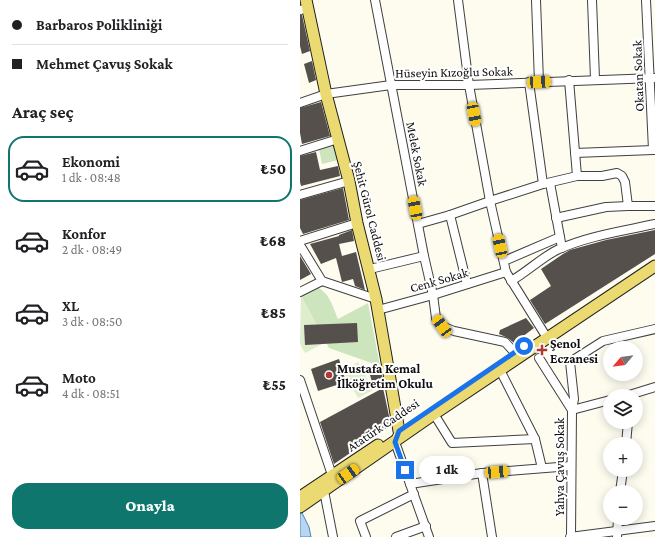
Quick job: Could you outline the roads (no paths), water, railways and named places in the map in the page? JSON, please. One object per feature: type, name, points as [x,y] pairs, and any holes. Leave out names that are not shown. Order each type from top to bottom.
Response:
[{"type":"main road","name":"Şehit Gürol Caddesi","points":[[305,6],[349,181],[357,223],[370,269],[399,431]]},
{"type":"main road","name":"Atatürk Caddesi","points":[[304,500],[332,475],[515,353],[655,257]]},
{"type":"main road","name":"Atatürk Caddesi","points":[[304,500],[324,491],[434,414],[655,266]]},
{"type":"street","name":"Melek Sokak","points":[[375,0],[424,256],[433,295],[436,318],[442,326],[454,331],[505,342],[515,353]]},
{"type":"street","points":[[458,0],[469,85],[490,201],[506,272],[544,333]]},
{"type":"street","points":[[536,0],[539,82]]},
{"type":"street","points":[[592,0],[595,79]]},
{"type":"street","name":"Okatan Sokak","points":[[646,0],[651,27],[654,150]]},
{"type":"street","name":"Hüseyin Kızoğlu Sokak","points":[[300,103],[326,94],[391,85],[469,85],[652,78]]},
{"type":"street","points":[[569,80],[577,176]]},
{"type":"street","points":[[529,82],[546,183],[556,218],[562,248]]},
{"type":"street","points":[[300,151],[338,139]]},
{"type":"street","points":[[575,153],[654,150]]},
{"type":"street","points":[[418,224],[546,183],[577,176],[602,176],[617,173],[622,176],[625,182],[628,206]]},
{"type":"street","points":[[300,196],[349,181]]},
{"type":"street","points":[[556,218],[606,207],[655,206]]},
{"type":"street","points":[[450,215],[468,284]]},
{"type":"street","points":[[300,241],[357,223]]},
{"type":"street","points":[[511,281],[555,251],[562,248],[588,239],[655,224]]},
{"type":"street","points":[[504,261],[560,237]]},
{"type":"street","points":[[300,245],[322,281],[377,304]]},
{"type":"street","points":[[370,269],[424,256]]},
{"type":"street","name":"Cenk Sokak","points":[[377,304],[433,295],[506,272]]},
{"type":"street","points":[[300,292],[322,281]]},
{"type":"street","points":[[603,402],[572,410],[574,399],[570,362],[603,341],[655,329]]},
{"type":"street","name":"Yahya Çavuş Sokak","points":[[539,358],[572,410],[571,537]]},
{"type":"street","points":[[500,370],[535,439],[542,468]]},
{"type":"street","points":[[300,380],[332,475]]},
{"type":"street","points":[[643,391],[655,387]]},
{"type":"street","points":[[434,414],[452,443],[535,439]]},
{"type":"street","points":[[399,431],[395,442],[429,537]]},
{"type":"street","points":[[410,484],[482,473],[571,466]]},
{"type":"street","points":[[482,473],[492,537]]},
{"type":"street","points":[[324,491],[333,537]]},
{"type":"street","points":[[366,537],[360,521],[414,494]]},
{"type":"street","points":[[396,537],[426,526]]},
{"type":"street","points":[[571,537],[616,534],[655,526]]},
{"type":"water","points":[[300,509],[309,527],[311,537],[300,537]]},
{"type":"place","name":"Şenol Eczanesi","points":[[542,350]]},
{"type":"place","name":"Mustafa Kemal İlköğretim Okulu","points":[[329,375]]}]
